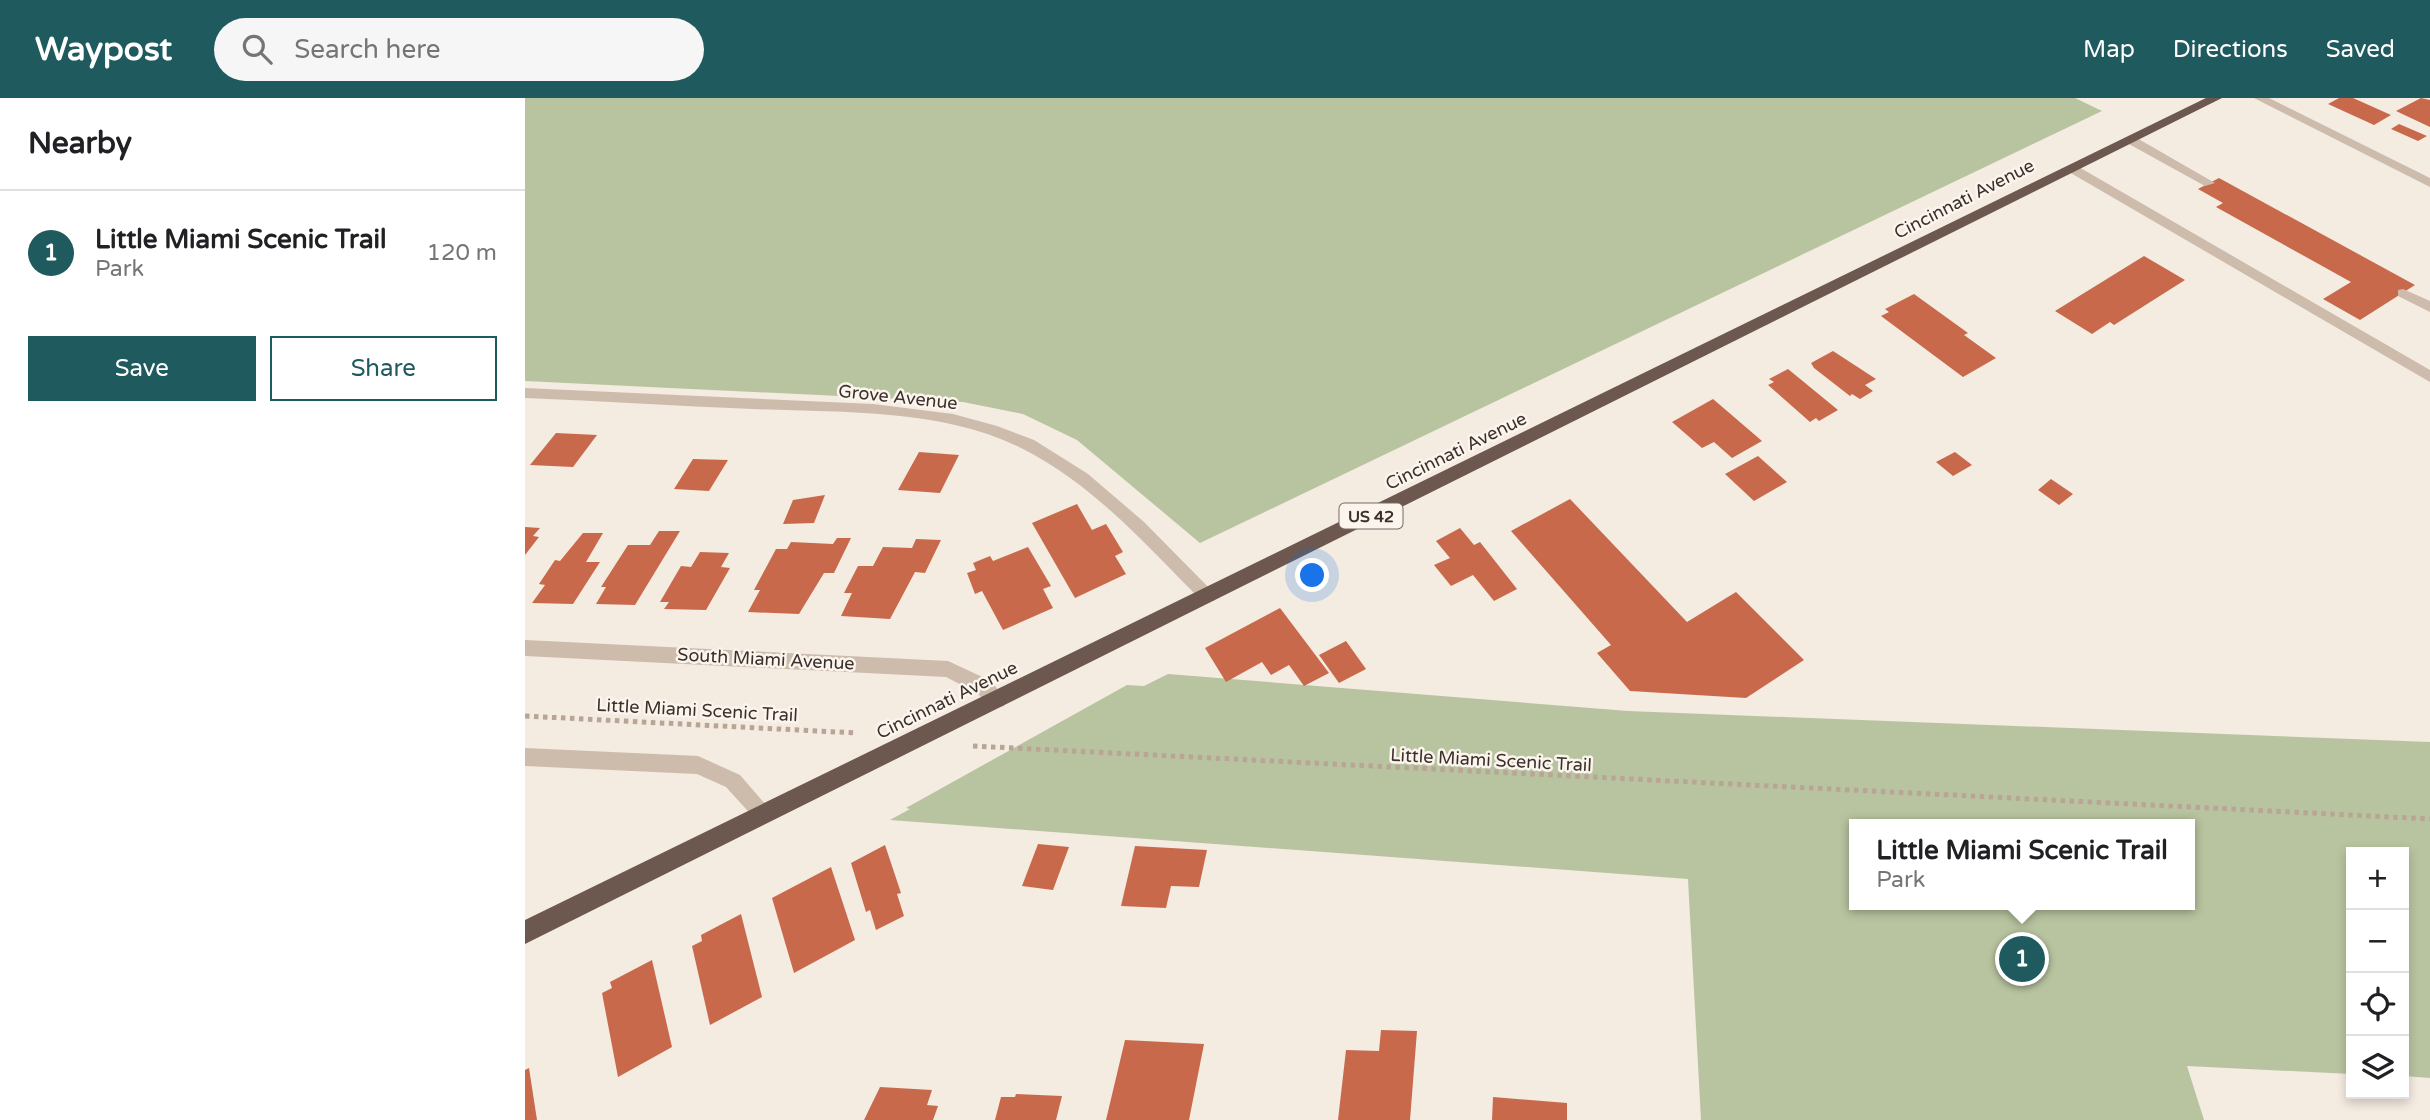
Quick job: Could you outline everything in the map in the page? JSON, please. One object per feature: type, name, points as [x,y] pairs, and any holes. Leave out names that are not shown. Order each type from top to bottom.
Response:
[{"type":"highway","name":"Cincinnati Avenue","points":[[525,932],[2217,98]]},
{"type":"street","points":[[2260,98],[2430,183]]},
{"type":"street","points":[[2131,140],[2209,183]]},
{"type":"street","points":[[2073,169],[2430,377]]},
{"type":"street","points":[[2403,293],[2430,307]]},
{"type":"street","name":"Grove Avenue","points":[[525,393],[879,411],[955,421],[997,432],[1061,462],[1101,493],[1208,596]]},
{"type":"street","name":"South Miami Avenue","points":[[525,648],[948,669],[983,687],[997,700]]},
{"type":"street","points":[[525,757],[698,765],[733,781],[763,813]]},
{"type":"path","name":"Little Miami Scenic Trail","points":[[525,716],[868,734]]},
{"type":"path","name":"Little Miami Scenic Trail","points":[[971,746],[2430,819]]},
{"type":"green space","points":[[525,98],[2075,98],[2102,111],[1200,543],[1077,440],[1023,414],[963,402],[525,381]]},
{"type":"green space","points":[[1168,674],[1628,711],[2430,742],[2430,1078],[2409,1076],[2409,847],[2346,847],[2346,1074],[2187,1066],[2204,1120],[1701,1120],[1688,879],[890,820],[910,809],[906,808],[1127,685],[1144,686]]},
{"type":"building","points":[[2339,98],[2353,98],[2391,115],[2374,125],[2328,104]]},
{"type":"building","points":[[2421,98],[2430,100],[2430,127],[2396,111]]},
{"type":"building","points":[[2399,124],[2427,136],[2418,141],[2391,129]]},
{"type":"building","points":[[2219,178],[2415,285],[2360,320],[2323,299],[2351,282],[2216,207],[2223,203],[2198,189]]},
{"type":"building","points":[[2144,256],[2185,280],[2114,325],[2110,322],[2092,334],[2055,311]]},
{"type":"building","points":[[1914,294],[1968,333],[1964,335],[1996,358],[1963,377],[1881,316],[1889,312],[1885,309]]},
{"type":"building","points":[[1833,351],[1876,379],[1865,385],[1873,391],[1860,399],[1852,394],[1850,396],[1814,368],[1811,363]]},
{"type":"building","points":[[1788,369],[1838,410],[1819,421],[1816,418],[1810,422],[1768,385],[1774,382],[1769,379]]},
{"type":"building","points":[[1713,399],[1762,441],[1732,458],[1714,442],[1702,448],[1672,422]]},
{"type":"building","points":[[556,433],[597,435],[573,467],[530,465]]},
{"type":"building","points":[[919,452],[959,455],[940,493],[898,490]]},
{"type":"building","points":[[1955,452],[1972,465],[1953,476],[1936,462]]},
{"type":"building","points":[[1758,456],[1787,482],[1754,501],[1725,474]]},
{"type":"building","points":[[693,459],[728,460],[709,491],[674,489]]},
{"type":"building","points":[[2051,479],[2073,494],[2059,505],[2038,490]]},
{"type":"building","points":[[825,495],[814,523],[783,524],[793,500]]},
{"type":"building","points":[[1570,499],[1687,622],[1736,592],[1804,660],[1746,698],[1630,691],[1597,653],[1611,645],[1511,531]]},
{"type":"building","points":[[1077,504],[1092,530],[1106,524],[1123,552],[1115,556],[1126,574],[1075,598],[1032,523]]},
{"type":"building","points":[[525,527],[540,528],[533,536],[539,537],[525,555]]},
{"type":"building","points":[[1460,528],[1474,545],[1480,542],[1517,589],[1494,601],[1473,575],[1451,586],[1434,565],[1450,558],[1436,541]]},
{"type":"building","points":[[659,531],[680,531],[635,605],[596,604],[606,587],[601,587],[628,545],[650,545]]},
{"type":"building","points":[[583,533],[603,533],[586,562],[600,562],[573,604],[532,603],[545,585],[539,584],[555,560],[560,561]]},
{"type":"building","points":[[837,538],[851,538],[834,573],[824,573],[799,614],[748,612],[760,590],[754,590],[776,549],[787,549],[791,542],[833,544]]},
{"type":"building","points":[[916,539],[941,540],[925,573],[915,572],[890,619],[841,616],[852,593],[844,593],[858,566],[873,566],[883,547],[912,548]]},
{"type":"building","points":[[1028,547],[1051,586],[1043,589],[1053,608],[1003,630],[982,591],[975,594],[967,573],[976,570],[973,563],[990,556],[993,561]]},
{"type":"building","points":[[700,552],[729,553],[721,567],[730,568],[706,610],[664,609],[669,602],[660,602],[681,566],[691,567]]},
{"type":"building","points":[[1280,608],[1329,673],[1304,686],[1289,665],[1271,675],[1262,662],[1226,682],[1205,648]]},
{"type":"building","points":[[1346,641],[1366,669],[1339,683],[1319,655]]},
{"type":"building","points":[[1038,844],[1069,847],[1053,890],[1022,886]]},
{"type":"building","points":[[885,845],[901,893],[897,894],[904,916],[876,930],[870,910],[866,912],[851,863]]},
{"type":"building","points":[[1135,846],[1207,850],[1199,887],[1171,886],[1166,908],[1121,906]]},
{"type":"building","points":[[831,867],[855,940],[794,973],[772,898]]},
{"type":"building","points":[[741,914],[762,997],[710,1025],[692,946],[702,941],[701,935]]},
{"type":"building","points":[[652,960],[672,1047],[618,1077],[602,993],[612,988],[610,982]]},
{"type":"building","points":[[1381,1030],[1417,1031],[1410,1120],[1338,1120],[1346,1050],[1379,1051]]},
{"type":"building","points":[[1125,1040],[1204,1044],[1189,1120],[1106,1120]]},
{"type":"building","points":[[529,1068],[537,1120],[525,1120],[525,1070]]},
{"type":"building","points":[[880,1087],[932,1090],[927,1105],[938,1106],[933,1120],[864,1120]]},
{"type":"building","points":[[1016,1094],[1062,1096],[1056,1120],[995,1120],[1001,1097],[1015,1097]]},
{"type":"building","points":[[1493,1097],[1567,1103],[1567,1120],[1492,1120]]},
{"type":"place","name":"Little Miami Scenic Trail","points":[[2022,959]]}]
